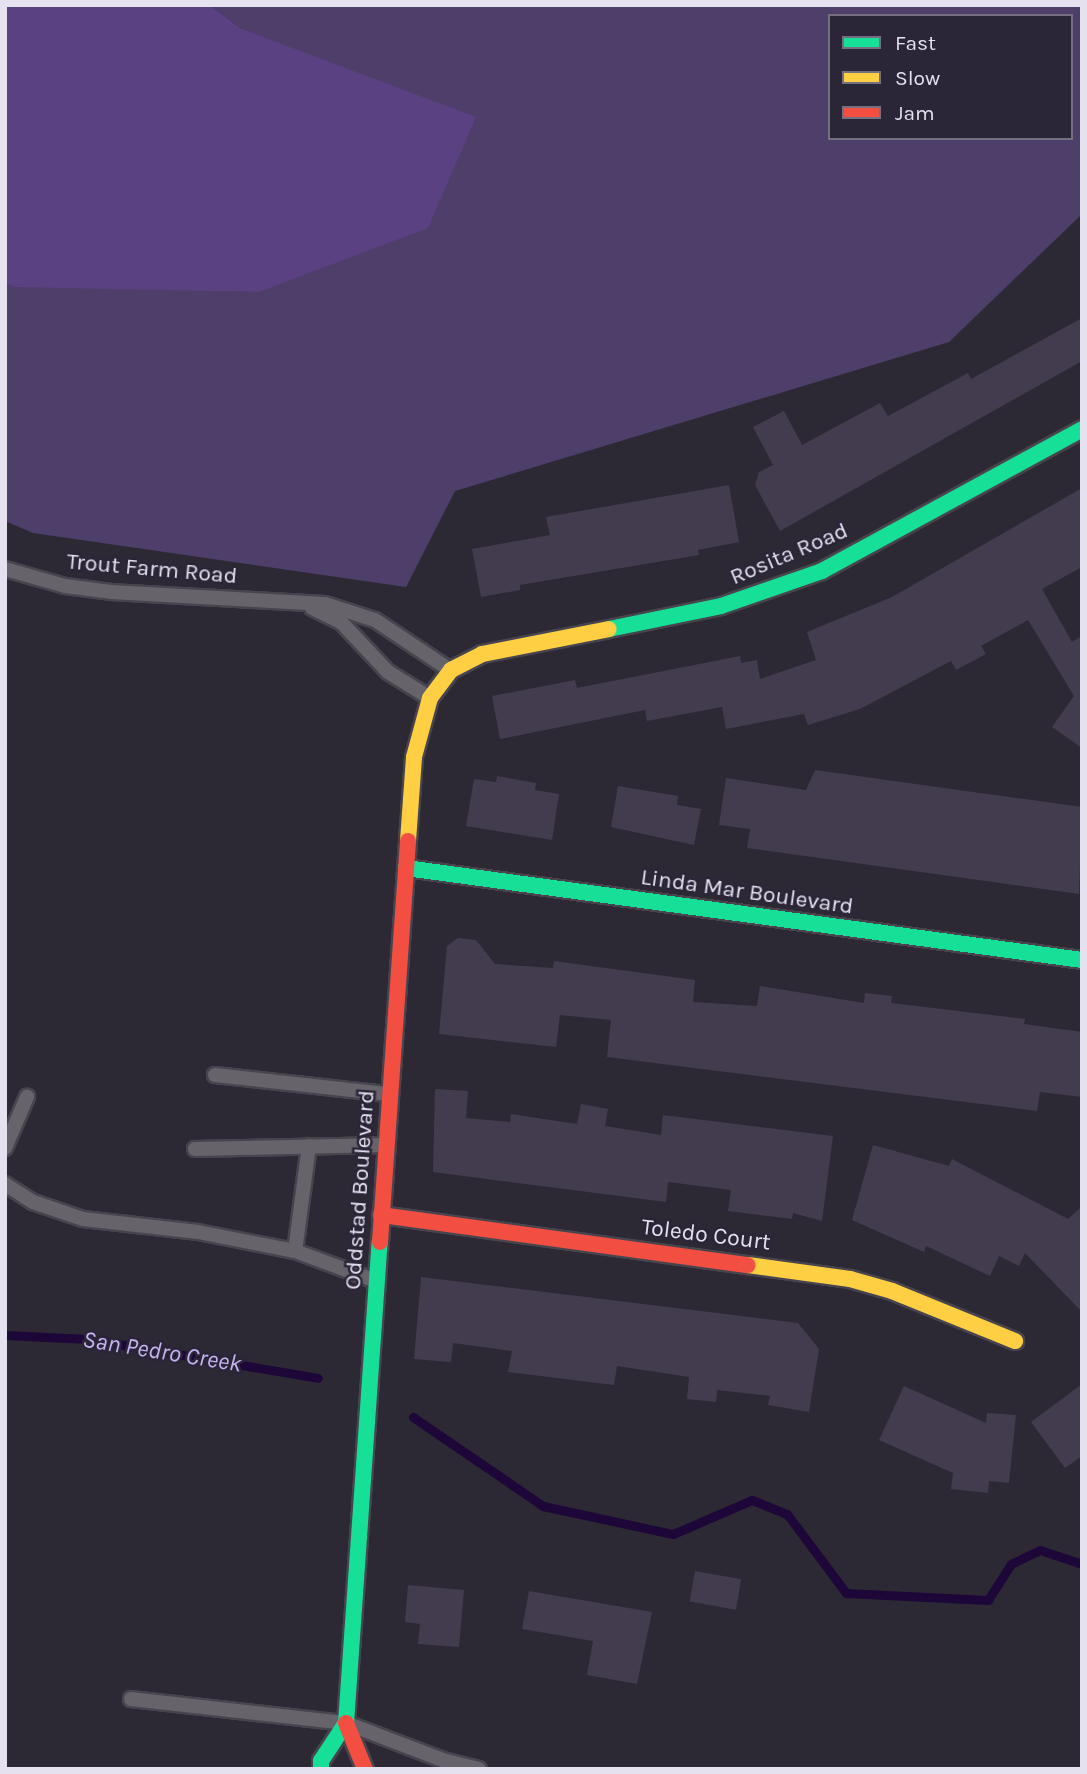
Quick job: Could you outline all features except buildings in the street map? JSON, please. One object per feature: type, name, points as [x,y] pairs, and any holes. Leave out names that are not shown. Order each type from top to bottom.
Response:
[{"type":"street","name":"Rosita Road","points":[[451,670],[500,649],[721,606],[771,592],[822,571],[1082,429]]},
{"type":"street","name":"Oddstad Boulevard","points":[[365,1769],[346,1723],[416,736],[430,698],[451,670]]},
{"type":"street","name":"Linda Mar Boulevard","points":[[406,868],[1082,960]]},
{"type":"street","name":"Toledo Court","points":[[381,1215],[850,1279],[1015,1341]]},
{"type":"street","name":"Oddstad Boulevard","points":[[321,1769],[321,1761],[346,1723]]},
{"type":"lane","name":"Trout Farm Road","points":[[5,569],[65,586],[111,592],[325,604],[375,620],[451,670]]},
{"type":"lane","name":"Trout Farm Road","points":[[297,604],[341,622],[387,672],[430,698]]},
{"type":"lane","points":[[215,1075],[389,1094]]},
{"type":"lane","points":[[5,1148],[27,1097]]},
{"type":"lane","points":[[195,1149],[386,1145]]},
{"type":"lane","points":[[295,1251],[309,1146]]},
{"type":"lane","points":[[5,1184],[33,1202],[83,1219],[125,1227],[198,1232],[295,1251],[376,1281]]},
{"type":"lane","points":[[131,1699],[346,1723],[443,1760],[479,1769]]},
{"type":"shaded area","points":[[5,5],[210,5],[242,29],[476,117],[428,228],[259,292],[15,287],[5,283]]},
{"type":"shaded area","points":[[210,5],[1082,5],[1082,214],[949,342],[455,491],[406,587],[33,533],[5,521],[5,283],[259,292],[242,29]]},
{"type":"waterway","name":"San Pedro Creek","points":[[5,1335],[88,1339],[318,1378]]},
{"type":"waterway","name":"San Pedro Creek","points":[[413,1417],[543,1506],[673,1534],[752,1500],[787,1514],[846,1593],[988,1600],[1011,1564],[1040,1550],[1082,1564]]},
{"type":"traffic: fast","points":[[609,629],[721,606],[822,571],[1082,429]]},
{"type":"traffic: fast","points":[[406,868],[1082,960]]},
{"type":"traffic: fast","points":[[321,1769],[321,1761],[346,1723],[380,1242]]},
{"type":"traffic: slow","points":[[408,841],[414,757],[430,698],[451,670],[482,654],[609,629]]},
{"type":"traffic: slow","points":[[748,1265],[850,1279],[892,1291],[1015,1341]]},
{"type":"traffic: jam","points":[[380,1242],[408,841]]},
{"type":"traffic: jam","points":[[381,1215],[748,1265]]},
{"type":"traffic: jam","points":[[346,1723],[365,1769]]}]
